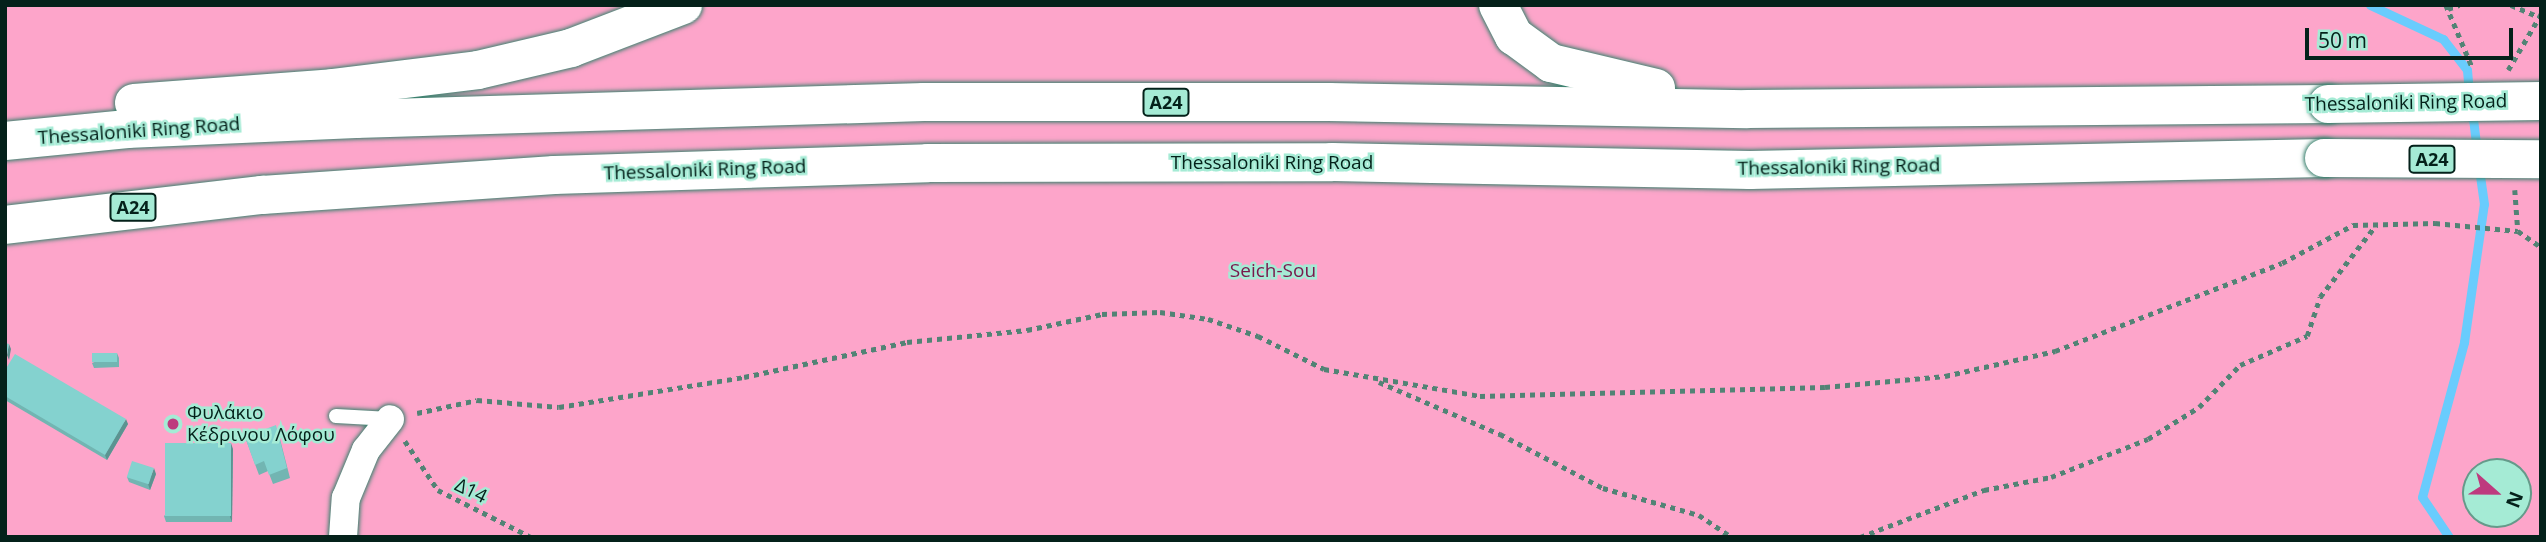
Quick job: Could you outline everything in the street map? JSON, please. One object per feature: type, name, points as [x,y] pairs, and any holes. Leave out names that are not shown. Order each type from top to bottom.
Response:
[{"type":"highway","points":[[5,114],[344,87],[478,70],[571,48],[683,5]]},
{"type":"highway","points":[[1498,5],[1514,36],[1551,63],[1615,82],[1747,109]]},
{"type":"highway","name":"Thessaloniki Ring Road","points":[[5,141],[127,129],[356,118],[924,102],[1329,102],[1747,109],[2541,101]]},
{"type":"highway","name":"Thessaloniki Ring Road","points":[[5,225],[262,195],[526,177],[928,163],[1332,162],[1750,170],[2324,158],[2541,159]]},
{"type":"street","points":[[342,537],[346,498],[366,450],[390,419]]},
{"type":"lane","points":[[336,416],[390,419]]},
{"type":"path","points":[[2448,9],[2459,5]]},
{"type":"path","points":[[2499,79],[2539,15],[2511,5]]},
{"type":"path","points":[[390,419],[477,400],[559,407],[664,392],[907,342],[1027,330],[1102,314],[1160,312],[1208,319],[1258,336],[1324,369],[1480,396],[1825,387],[1945,376],[2055,351],[2281,263],[2353,225],[2435,223],[2518,231],[2541,247]]},
{"type":"path","points":[[1860,537],[1984,490],[2051,477],[2148,439],[2199,407],[2240,365],[2307,336],[2320,297],[2376,225]]},
{"type":"path","points":[[1371,379],[1500,434],[1603,488],[1699,515],[1732,537]]},
{"type":"path","name":"Δ14","points":[[390,419],[438,490],[531,537]]},
{"type":"green space","name":"Seich-Sou","points":[[5,5],[2541,5],[2541,537],[5,537]]},
{"type":"building","points":[[5,343],[9,344],[7,355],[5,354]]},
{"type":"building","points":[[92,353],[117,353],[117,362],[92,362]]},
{"type":"building","points":[[15,354],[126,419],[105,455],[5,396],[5,370]]},
{"type":"building","points":[[276,425],[287,468],[269,475],[264,461],[255,465],[245,437]]},
{"type":"building","points":[[165,443],[231,443],[231,516],[165,516]]},
{"type":"building","points":[[132,461],[154,468],[149,484],[127,477]]},
{"type":"waterway","points":[[2370,5],[2443,39],[2467,70],[2469,93]]},
{"type":"waterway","points":[[2472,110],[2477,152]]},
{"type":"waterway","points":[[2449,537],[2422,497],[2464,342],[2484,204],[2479,169]]},
{"type":"place","name":"Φυλάκιο Κέδρινου Λόφου","points":[[173,424]]}]
